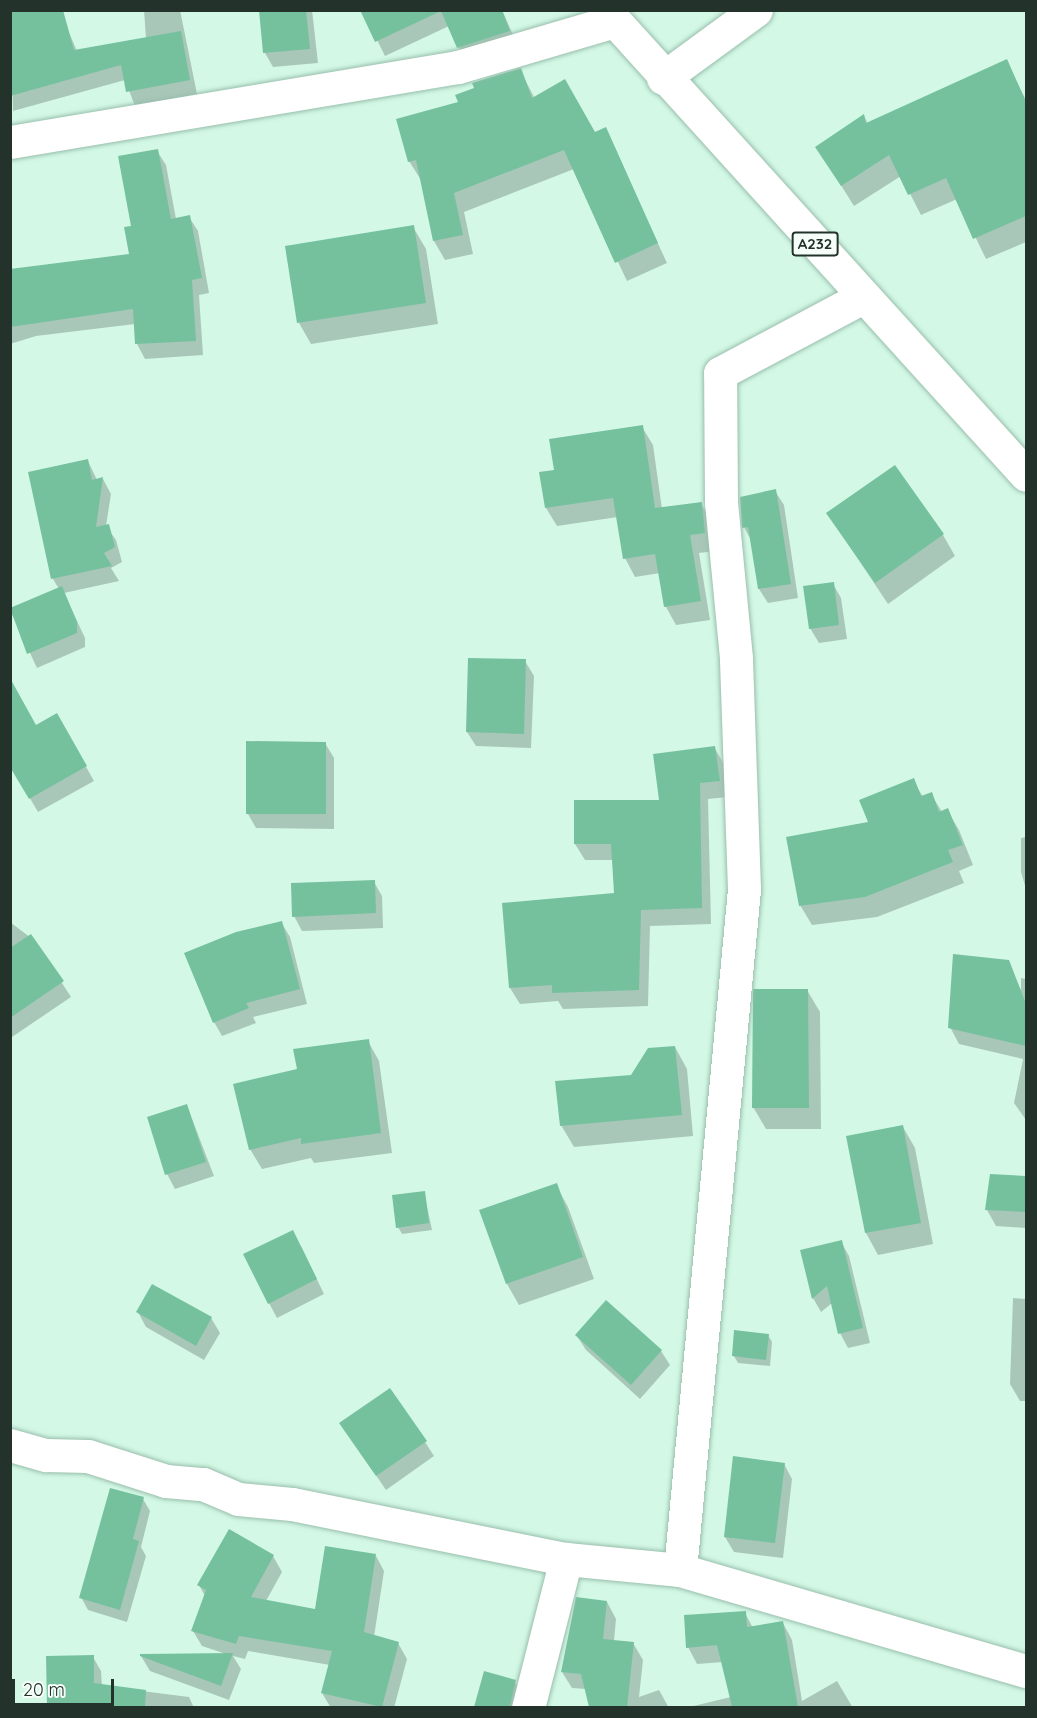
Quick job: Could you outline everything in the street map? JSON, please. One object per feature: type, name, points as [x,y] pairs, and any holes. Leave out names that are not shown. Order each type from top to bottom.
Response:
[{"type":"street","points":[[663,78],[756,10]]},
{"type":"street","points":[[10,142],[458,67],[609,16]]},
{"type":"street","name":"A232","points":[[609,16],[1026,475]]},
{"type":"street","points":[[680,1570],[744,889],[736,658],[721,502],[720,373],[863,297]]},
{"type":"street","points":[[10,1445],[46,1455],[88,1456],[165,1481],[202,1484],[238,1499],[292,1504],[566,1559],[680,1570],[1026,1671]]},
{"type":"street","points":[[528,1707],[566,1559]]},
{"type":"building","points":[[10,10],[63,10],[74,50],[181,31],[190,80],[126,92],[121,65],[10,96]]},
{"type":"building","points":[[259,10],[306,10],[310,49],[263,53]]},
{"type":"building","points":[[360,10],[502,10],[510,31],[457,48],[441,11],[375,42]]},
{"type":"building","points":[[1007,59],[1026,102],[1026,216],[973,239],[946,178],[908,195],[889,155],[841,186],[815,147],[864,114],[866,123]]},
{"type":"building","points":[[521,68],[532,98],[565,79],[595,132],[606,127],[658,243],[615,263],[564,150],[454,193],[463,235],[433,241],[416,160],[408,162],[396,119],[458,102],[455,95],[474,88],[472,83]]},
{"type":"building","points":[[158,149],[171,219],[190,215],[202,278],[192,280],[196,341],[135,344],[133,309],[10,327],[10,269],[129,254],[124,227],[131,226],[118,156]]},
{"type":"building","points":[[414,225],[426,303],[297,323],[285,246]]},
{"type":"building","points":[[643,425],[655,508],[702,502],[705,533],[690,535],[701,601],[664,607],[655,554],[623,559],[613,498],[545,508],[539,472],[554,470],[549,439]]},
{"type":"building","points":[[88,459],[92,480],[103,477],[96,527],[109,524],[115,547],[104,553],[112,566],[51,579],[28,472]]},
{"type":"building","points":[[895,465],[944,534],[875,583],[826,513]]},
{"type":"building","points":[[776,489],[791,584],[758,589],[748,527],[742,528],[740,497]]},
{"type":"building","points":[[834,582],[839,625],[809,629],[803,586]]},
{"type":"building","points":[[62,586],[77,622],[77,633],[27,654],[10,608]]},
{"type":"building","points":[[468,658],[526,659],[524,734],[466,732]]},
{"type":"building","points":[[10,678],[36,725],[57,713],[87,766],[29,799],[10,767]]},
{"type":"building","points":[[246,741],[326,742],[326,814],[246,814]]},
{"type":"building","points":[[715,746],[720,781],[700,783],[702,908],[641,910],[639,990],[552,993],[552,985],[509,988],[502,903],[614,893],[611,844],[574,844],[574,800],[659,800],[653,754]]},
{"type":"building","points":[[914,778],[921,796],[932,792],[939,812],[948,808],[963,845],[948,850],[953,862],[865,897],[799,906],[786,837],[868,822],[859,800]]},
{"type":"building","points":[[375,880],[376,913],[292,917],[291,883]]},
{"type":"building","points":[[282,921],[300,989],[246,1003],[249,1008],[213,1023],[184,953],[236,932]]},
{"type":"building","points":[[31,934],[64,981],[10,1018],[10,948]]},
{"type":"building","points":[[953,954],[1009,960],[1026,1004],[1026,1046],[948,1028]]},
{"type":"building","points":[[753,989],[808,989],[809,1108],[752,1108]]},
{"type":"building","points":[[369,1039],[381,1133],[301,1144],[301,1138],[249,1150],[233,1084],[297,1069],[293,1049]]},
{"type":"building","points":[[675,1046],[682,1115],[560,1126],[555,1081],[631,1075],[648,1048]]},
{"type":"building","points":[[187,1104],[206,1162],[165,1175],[147,1117]]},
{"type":"building","points":[[903,1125],[921,1223],[865,1233],[846,1136]]},
{"type":"building","points":[[990,1174],[1026,1176],[1026,1212],[985,1210]]},
{"type":"building","points":[[557,1183],[583,1257],[506,1284],[479,1210]]},
{"type":"building","points":[[425,1191],[429,1223],[396,1228],[392,1195]]},
{"type":"building","points":[[293,1230],[317,1279],[268,1304],[243,1254]]},
{"type":"building","points":[[842,1240],[863,1328],[838,1334],[827,1286],[812,1299],[800,1250]]},
{"type":"building","points":[[152,1284],[212,1317],[196,1346],[136,1312]]},
{"type":"building","points":[[606,1300],[662,1350],[631,1385],[575,1335]]},
{"type":"building","points":[[734,1330],[769,1334],[766,1360],[732,1356]]},
{"type":"building","points":[[390,1388],[427,1441],[376,1476],[339,1423]]},
{"type":"building","points":[[733,1456],[785,1463],[775,1543],[724,1537]]},
{"type":"building","points":[[110,1488],[144,1497],[133,1539],[139,1541],[120,1610],[79,1598]]},
{"type":"building","points":[[229,1529],[274,1555],[251,1597],[315,1609],[325,1546],[376,1554],[364,1632],[399,1642],[382,1707],[321,1693],[332,1651],[239,1636],[236,1644],[191,1631],[206,1590],[197,1585]]},
{"type":"building","points":[[576,1597],[607,1601],[603,1639],[634,1642],[627,1707],[589,1707],[581,1674],[561,1672]]},
{"type":"building","points":[[746,1611],[747,1627],[783,1621],[798,1707],[732,1707],[717,1645],[686,1648],[684,1615]]},
{"type":"building","points":[[233,1653],[221,1686],[140,1656],[140,1654]]},
{"type":"building","points":[[94,1655],[94,1683],[146,1690],[145,1707],[47,1707],[46,1656]]},
{"type":"building","points":[[484,1671],[516,1680],[510,1707],[474,1707]]}]
